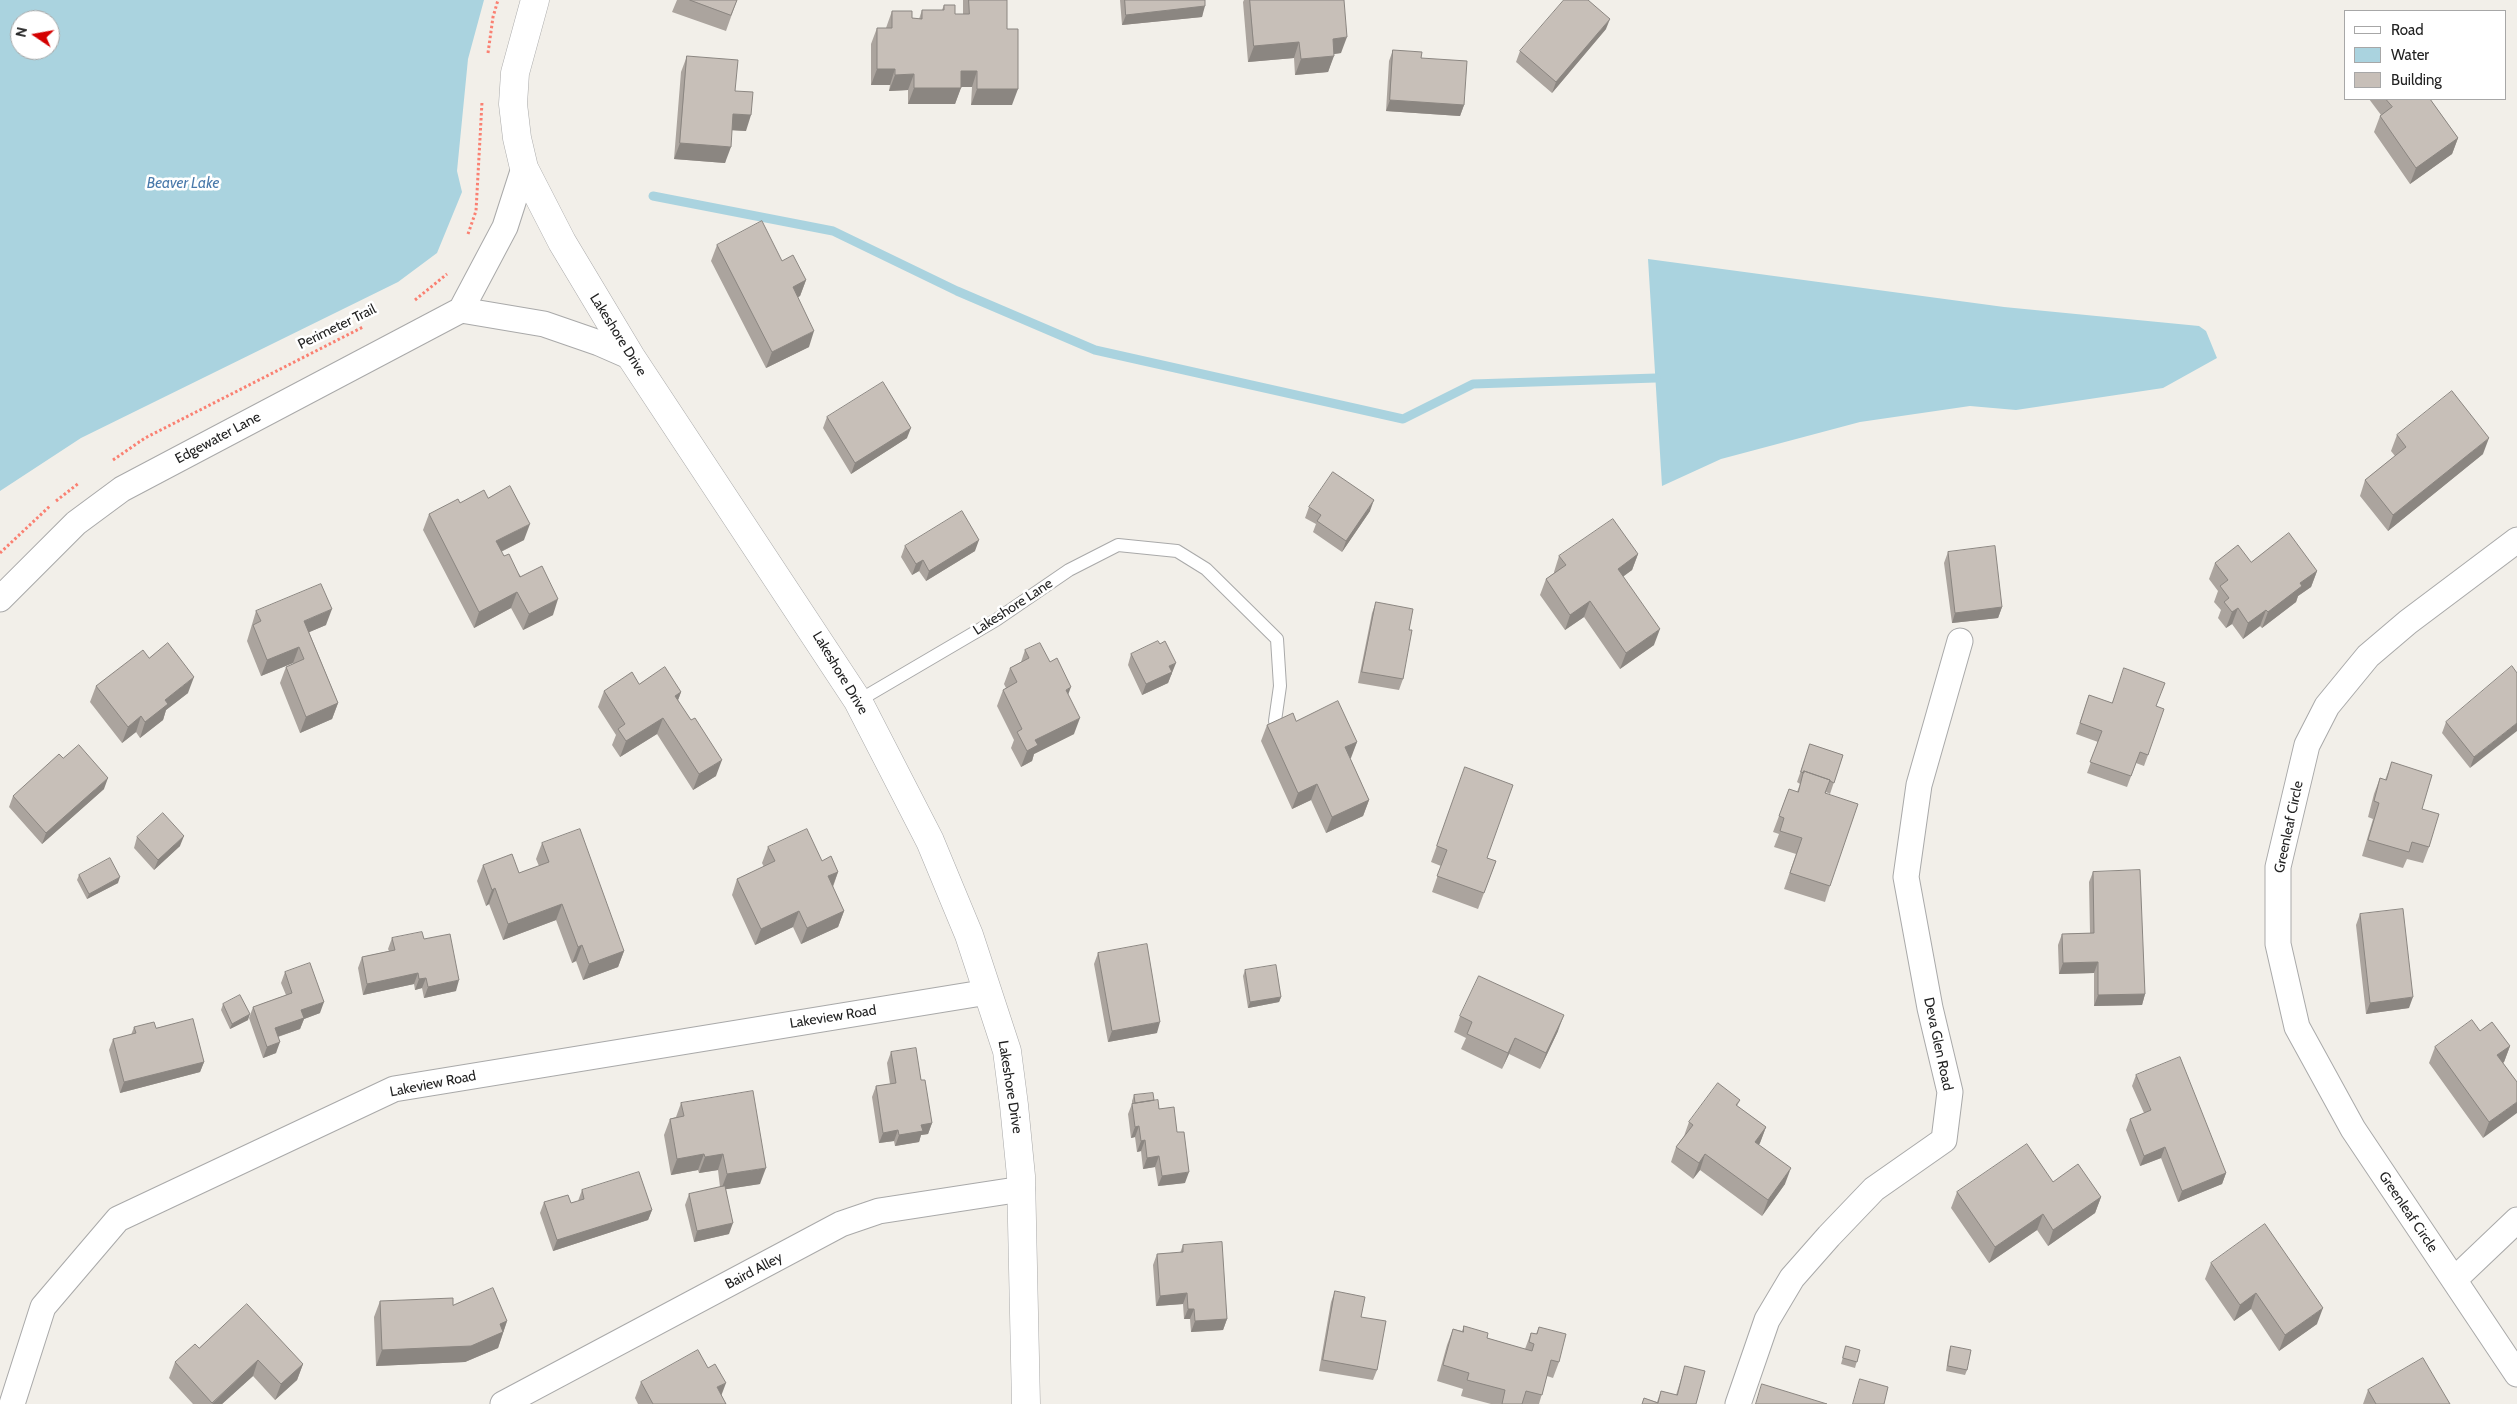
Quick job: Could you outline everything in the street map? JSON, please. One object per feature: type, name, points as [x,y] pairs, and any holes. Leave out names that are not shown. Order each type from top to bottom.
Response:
[{"type":"street","name":"Lakeshore Drive","points":[[535,0],[515,73],[513,104],[517,138],[524,168],[562,242],[631,357],[858,701],[930,841],[970,935],[1007,1051],[1022,1189],[1026,1404]]},
{"type":"street","points":[[524,168],[505,227],[461,310],[544,324],[599,343],[631,357]]},
{"type":"street","name":"Edgewater Lane","points":[[0,599],[76,523],[122,489],[461,310]]},
{"type":"street","name":"Greenleaf Circle","points":[[2517,540],[2408,622],[2368,656],[2327,706],[2307,745],[2278,867],[2278,944],[2297,1027],[2353,1129],[2517,1374]]},
{"type":"street","name":"Deva Glen Road","points":[[1738,1404],[1767,1320],[1792,1278],[1828,1236],[1874,1189],[1944,1140],[1950,1092],[1930,1008],[1906,877],[1919,786],[1960,641]]},
{"type":"street","name":"Lakeview Road","points":[[12,1404],[42,1307],[118,1219],[394,1089],[988,992]]},
{"type":"street","name":"Baird Alley","points":[[503,1404],[841,1224],[879,1211],[1022,1189]]},
{"type":"street","points":[[2454,1280],[2517,1220]]},
{"type":"lane","name":"Lakeshore Lane","points":[[858,701],[996,620],[1069,570],[1118,545],[1177,551],[1206,569],[1277,639],[1280,686],[1275,721]]},
{"type":"path","points":[[488,54],[493,17],[498,0]]},
{"type":"path","points":[[464,243],[476,211],[482,100]]},
{"type":"path","points":[[410,305],[455,267]]},
{"type":"path","name":"Perimeter Trail","points":[[107,464],[145,438],[365,326]]},
{"type":"path","points":[[0,553],[62,495],[85,479]]},
{"type":"water","name":"Beaver Lake","points":[[0,0],[484,0],[468,59],[457,171],[462,192],[437,253],[398,282],[81,438],[0,491]]},
{"type":"water","points":[[1648,259],[2004,307],[2199,326],[2206,331],[2217,358],[2163,388],[2016,410],[1970,406],[1860,422],[1721,459],[1662,486]]},
{"type":"building","points":[[690,0],[737,0],[731,15]]},
{"type":"building","points":[[969,0],[1007,0],[1007,29],[1018,29],[1018,89],[977,89],[977,71],[961,71],[961,88],[914,88],[914,74],[895,75],[895,69],[877,69],[877,28],[892,28],[892,11],[912,11],[912,18],[922,19],[922,10],[944,10],[944,5],[955,5],[955,14],[969,14]]},
{"type":"building","points":[[1125,0],[1205,0],[1205,6],[1126,15]]},
{"type":"building","points":[[1250,0],[1344,0],[1347,37],[1333,39],[1334,56],[1301,59],[1299,42],[1254,46]]},
{"type":"building","points":[[1564,0],[1588,0],[1610,19],[1556,82],[1520,51]]},
{"type":"building","points":[[1393,50],[1422,52],[1421,58],[1467,61],[1464,105],[1390,100]]},
{"type":"building","points":[[687,56],[738,60],[735,91],[753,92],[751,115],[733,114],[731,147],[680,143]]},
{"type":"building","points":[[2387,100],[2431,100],[2458,138],[2416,168],[2380,116],[2392,107]]},
{"type":"building","points":[[762,221],[782,261],[793,255],[806,280],[793,287],[814,331],[772,352],[717,245]]},
{"type":"building","points":[[883,382],[911,428],[855,463],[827,417]]},
{"type":"building","points":[[2452,391],[2489,438],[2393,515],[2365,480],[2406,447],[2397,435]]},
{"type":"building","points":[[1333,472],[1374,500],[1346,541],[1317,521],[1321,515],[1309,507]]},
{"type":"building","points":[[510,486],[530,524],[496,541],[504,556],[509,554],[520,577],[542,566],[558,599],[529,614],[517,592],[479,612],[429,514],[458,499],[460,503],[484,490],[488,498]]},
{"type":"building","points":[[962,511],[979,540],[929,571],[923,560],[916,564],[905,546]]},
{"type":"building","points":[[1613,519],[1638,554],[1618,569],[1660,629],[1626,653],[1590,601],[1570,615],[1546,579],[1566,565],[1559,556]]},
{"type":"building","points":[[2289,533],[2317,571],[2300,583],[2302,586],[2268,612],[2266,610],[2248,623],[2238,608],[2232,612],[2224,602],[2229,598],[2220,586],[2228,580],[2215,563],[2238,545],[2251,562]]},
{"type":"building","points":[[1995,546],[2002,607],[1955,613],[1948,552]]},
{"type":"building","points":[[321,584],[332,609],[304,621],[338,703],[306,717],[286,667],[304,659],[299,647],[267,660],[253,625],[261,621],[256,611]]},
{"type":"building","points":[[1376,602],[1413,609],[1409,630],[1412,630],[1403,679],[1362,672]]},
{"type":"building","points":[[1158,641],[1160,644],[1165,641],[1176,663],[1169,666],[1172,672],[1146,684],[1131,654]]},
{"type":"building","points":[[168,643],[194,677],[165,700],[168,704],[145,722],[141,716],[128,727],[96,686],[143,650],[149,658]]},
{"type":"building","points":[[1040,643],[1050,662],[1057,658],[1071,687],[1066,690],[1080,718],[1035,740],[1038,745],[1027,751],[1017,732],[1022,729],[1003,690],[1017,682],[1010,668],[1029,658],[1025,650]]},
{"type":"building","points":[[2512,666],[2517,673],[2517,723],[2474,757],[2446,722]]},
{"type":"building","points":[[665,667],[681,692],[675,696],[691,720],[695,718],[722,760],[699,774],[663,718],[626,741],[618,729],[625,724],[604,691],[632,672],[639,684]]},
{"type":"building","points":[[2124,668],[2165,683],[2156,706],[2164,709],[2148,755],[2140,752],[2131,776],[2090,762],[2102,731],[2080,723],[2089,695],[2112,703]]},
{"type":"building","points":[[1338,701],[1357,742],[1345,747],[1369,800],[1332,817],[1317,784],[1298,793],[1267,725],[1293,713],[1296,721]]},
{"type":"building","points":[[1810,744],[1843,755],[1834,783],[1804,771],[1804,773],[1801,772]]},
{"type":"building","points":[[79,745],[108,778],[46,833],[13,796],[59,754],[63,758]]},
{"type":"building","points":[[2392,762],[2432,775],[2422,809],[2439,814],[2429,847],[2412,842],[2409,852],[2368,840],[2379,803],[2374,801],[2380,778],[2386,780]]},
{"type":"building","points":[[1465,767],[1513,785],[1487,858],[1496,861],[1484,893],[1437,876],[1447,850],[1437,846]]},
{"type":"building","points":[[1804,771],[1830,780],[1825,793],[1858,804],[1830,886],[1790,873],[1802,838],[1780,831],[1784,818],[1779,816],[1789,789],[1798,792]]},
{"type":"building","points":[[163,813],[184,836],[158,860],[137,837]]},
{"type":"building","points":[[580,829],[624,951],[589,964],[582,945],[578,947],[562,904],[508,924],[495,888],[492,890],[483,865],[512,854],[519,873],[549,862],[542,843]]},
{"type":"building","points":[[807,829],[822,861],[831,856],[838,872],[828,876],[844,911],[807,928],[799,911],[761,929],[737,879],[775,861],[768,847]]},
{"type":"building","points":[[110,858],[120,877],[89,894],[79,875]]},
{"type":"building","points":[[2140,870],[2145,994],[2098,995],[2098,962],[2063,963],[2062,934],[2094,933],[2093,872]]},
{"type":"building","points":[[2403,909],[2413,997],[2370,1003],[2360,914]]},
{"type":"building","points":[[422,932],[424,939],[450,934],[459,980],[428,987],[426,978],[419,979],[418,973],[367,984],[362,957],[395,950],[392,938]]},
{"type":"building","points":[[1147,944],[1160,1022],[1112,1031],[1098,953]]},
{"type":"building","points":[[310,963],[324,1002],[301,1010],[304,1018],[275,1028],[280,1042],[267,1047],[253,1007],[292,993],[285,972]]},
{"type":"building","points":[[1276,965],[1281,997],[1250,1002],[1245,970]]},
{"type":"building","points":[[1479,976],[1564,1015],[1546,1053],[1515,1038],[1508,1053],[1467,1034],[1472,1022],[1460,1016]]},
{"type":"building","points":[[240,995],[250,1014],[232,1024],[223,1004]]},
{"type":"building","points":[[193,1019],[204,1062],[124,1082],[113,1039],[136,1033],[134,1027],[154,1022],[156,1028]]},
{"type":"building","points":[[2472,1020],[2480,1031],[2492,1022],[2510,1046],[2497,1055],[2517,1082],[2517,1102],[2489,1122],[2435,1047]]},
{"type":"building","points":[[916,1048],[921,1080],[925,1080],[932,1123],[921,1125],[923,1131],[899,1135],[898,1130],[883,1133],[876,1086],[896,1083],[891,1052]]},
{"type":"building","points":[[2180,1057],[2226,1173],[2182,1191],[2165,1147],[2144,1156],[2130,1119],[2151,1110],[2136,1075]]},
{"type":"building","points":[[1718,1083],[1740,1100],[1736,1105],[1766,1127],[1755,1142],[1791,1168],[1768,1200],[1705,1154],[1699,1163],[1676,1147],[1693,1125],[1689,1122]]},
{"type":"building","points":[[753,1091],[766,1168],[727,1174],[723,1154],[705,1157],[704,1154],[677,1159],[670,1119],[684,1116],[681,1103]]},
{"type":"building","points":[[1153,1093],[1154,1100],[1135,1103],[1134,1095]]},
{"type":"building","points":[[1158,1100],[1159,1109],[1174,1107],[1177,1132],[1184,1132],[1189,1172],[1162,1176],[1159,1156],[1147,1158],[1145,1140],[1141,1141],[1139,1126],[1135,1127],[1132,1104]]},
{"type":"building","points":[[2027,1144],[2053,1182],[2078,1164],[2101,1197],[2053,1230],[2043,1214],[1995,1247],[1957,1192]]},
{"type":"building","points":[[639,1172],[652,1210],[557,1240],[544,1202],[568,1195],[571,1203],[584,1199],[582,1190]]},
{"type":"building","points":[[725,1186],[733,1223],[697,1231],[689,1194]]},
{"type":"building","points":[[2265,1224],[2323,1308],[2285,1335],[2256,1293],[2240,1305],[2211,1263]]},
{"type":"building","points":[[1222,1242],[1227,1319],[1195,1321],[1194,1309],[1188,1309],[1187,1293],[1160,1296],[1157,1254],[1183,1252],[1183,1245]]},
{"type":"building","points":[[493,1288],[507,1321],[500,1324],[503,1332],[471,1346],[382,1350],[380,1301],[453,1298],[453,1305]]},
{"type":"building","points":[[1335,1291],[1365,1297],[1361,1317],[1386,1321],[1377,1370],[1323,1360]]},
{"type":"building","points":[[247,1304],[303,1364],[281,1384],[258,1360],[212,1403],[175,1362],[195,1344],[199,1348]]},
{"type":"building","points":[[1464,1326],[1488,1333],[1487,1338],[1532,1351],[1534,1344],[1529,1342],[1531,1333],[1537,1334],[1539,1327],[1566,1334],[1559,1362],[1551,1360],[1542,1395],[1526,1391],[1522,1404],[1502,1404],[1505,1390],[1467,1380],[1469,1373],[1443,1365],[1453,1329],[1463,1332]]},
{"type":"building","points":[[1846,1346],[1860,1350],[1857,1362],[1843,1358]]},
{"type":"building","points":[[1951,1346],[1971,1350],[1967,1370],[1948,1366]]},
{"type":"building","points":[[698,1350],[708,1368],[715,1364],[726,1383],[717,1387],[726,1404],[653,1404],[641,1382]]},
{"type":"building","points":[[2423,1358],[2450,1404],[2376,1404],[2368,1390]]},
{"type":"building","points":[[1685,1366],[1705,1371],[1696,1404],[1642,1404],[1644,1398],[1658,1403],[1661,1391],[1677,1395]]},
{"type":"building","points":[[1860,1379],[1888,1387],[1884,1404],[1853,1404]]},
{"type":"building","points":[[1762,1384],[1827,1404],[1756,1404]]},
{"type":"waterway","points":[[653,196],[833,231],[957,291],[1095,350],[1403,419],[1473,384],[1656,378]]}]
